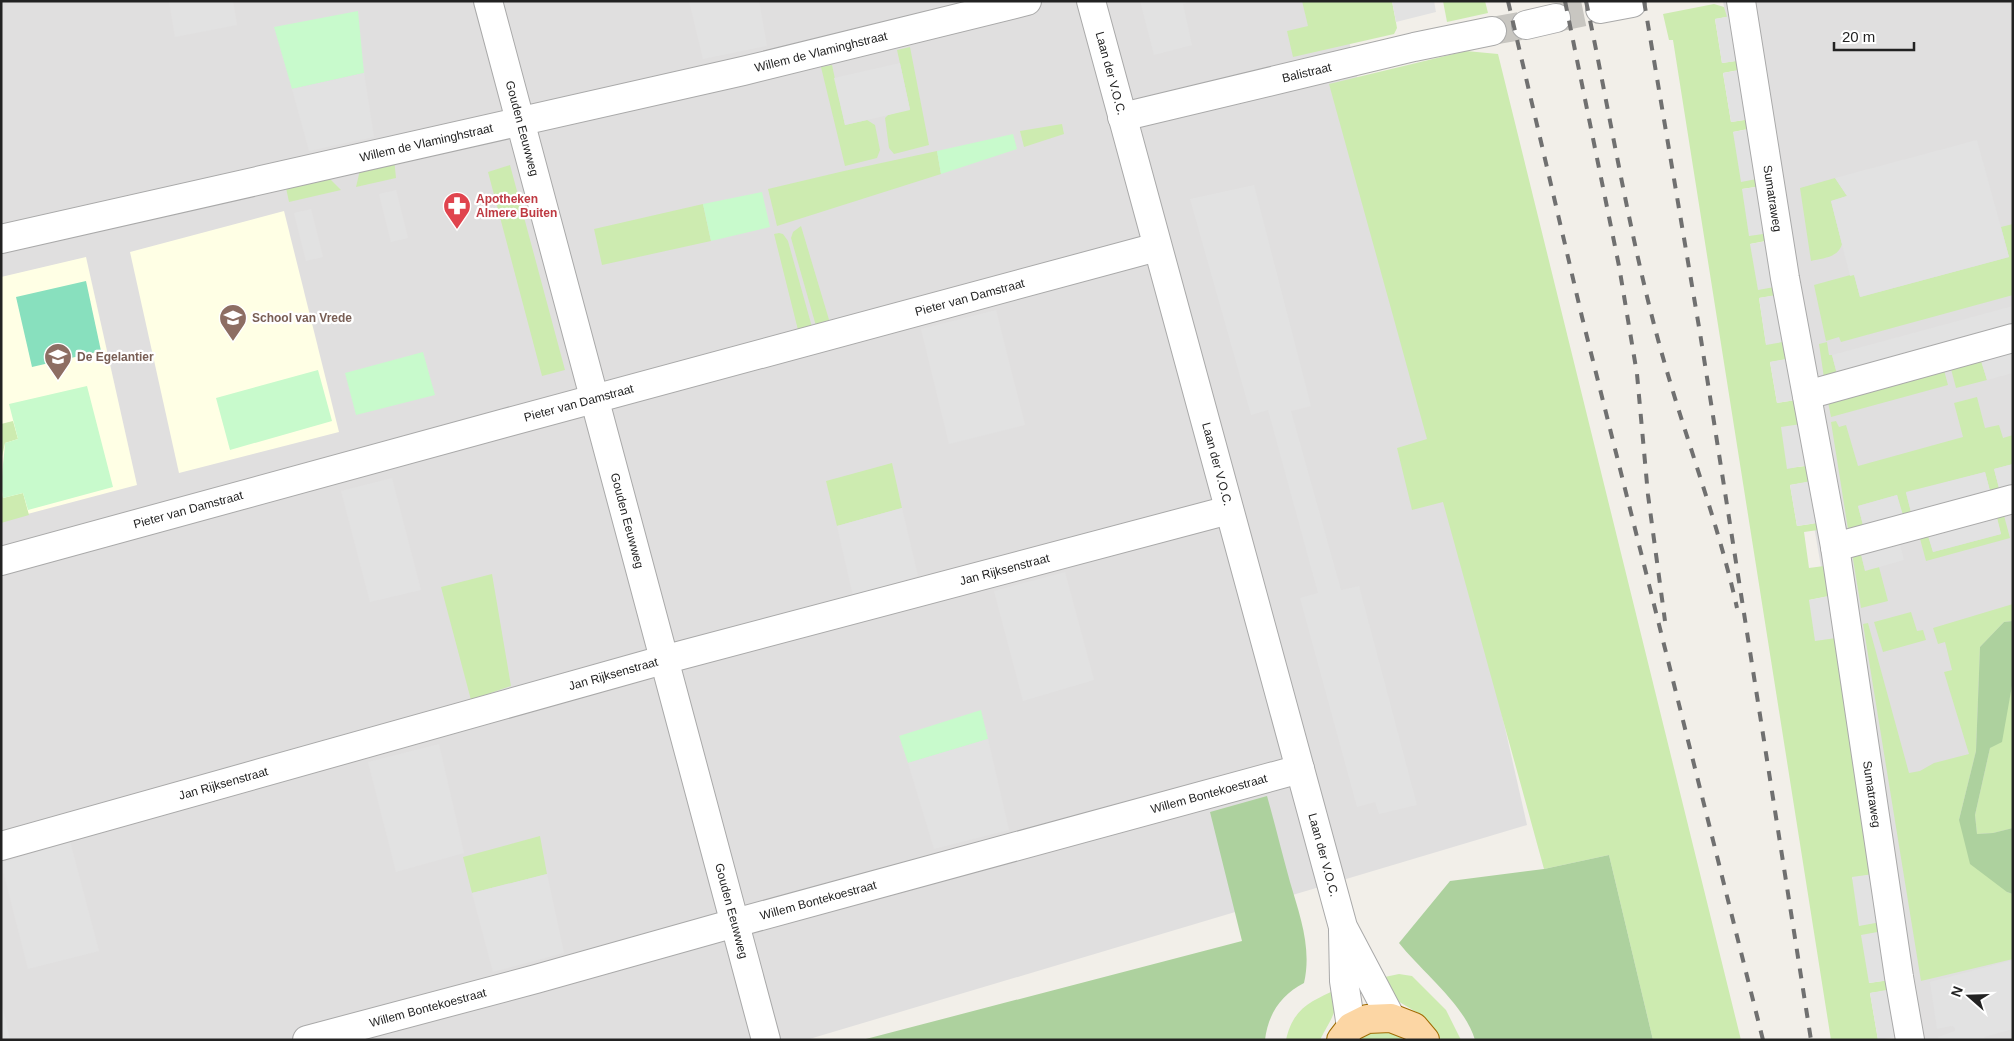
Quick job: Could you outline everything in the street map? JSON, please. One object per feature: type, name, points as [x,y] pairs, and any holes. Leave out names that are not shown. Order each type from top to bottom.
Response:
[{"type":"main road","points":[[1346,1034],[1368,1019],[1391,1018],[1414,1027],[1425,1040]]},
{"type":"street","name":"Gouden Eeuwweg","points":[[488,1],[519,122],[596,398],[663,660],[766,1040]]},
{"type":"street","name":"Willem de Vlaminghstraat","points":[[1,239],[743,71],[1027,1]]},
{"type":"street","name":"Laan der V.O.C.","points":[[1091,1],[1343,927],[1391,1018]]},
{"type":"street","name":"Sumatraweg","points":[[1741,1],[1786,278],[1835,547],[1897,968],[1910,1040]]},
{"type":"street","points":[[1600,9],[1632,3]]},
{"type":"street","points":[[1526,25],[1556,18]]},
{"type":"street","name":"Balistraat","points":[[1122,117],[1414,47],[1492,32]]},
{"type":"street","points":[[1,258],[16,255],[30,233]]},
{"type":"street","name":"Pieter van Damstraat","points":[[1,561],[596,398],[1157,248]]},
{"type":"street","points":[[1807,395],[2013,338]]},
{"type":"street","points":[[1835,547],[2013,499]]},
{"type":"street","name":"Jan Rijksenstraat","points":[[1,846],[663,660],[1229,510]]},
{"type":"street","name":"Willem Bontekoestraat","points":[[307,1040],[536,980],[735,923],[1300,769]]},
{"type":"street","name":"Laan der V.O.C.","points":[[1343,927],[1346,1034]]},
{"type":"shaded area","points":[[1,1],[1340,1],[1527,825],[806,1040],[1,1040]]},
{"type":"shaded area","points":[[169,1],[233,1],[237,25],[175,37]]},
{"type":"shaded area","points":[[689,1],[759,1],[767,46],[703,59]]},
{"type":"shaded area","points":[[1140,1],[1193,1],[1183,4],[1192,45],[1154,55]]},
{"type":"shaded area","points":[[1392,1],[1434,1],[1436,12],[1396,22]]},
{"type":"shaded area","points":[[1723,1],[2013,1],[2013,1040],[1903,1040]]},
{"type":"shaded area","points":[[1736,15],[1744,60],[1722,63],[1715,19]]},
{"type":"shaded area","points":[[900,63],[910,110],[845,125],[834,78]]},
{"type":"shaded area","points":[[1745,69],[1751,119],[1731,122],[1723,73]]},
{"type":"shaded area","points":[[364,73],[374,137],[309,151],[292,89]]},
{"type":"shaded area","points":[[1754,128],[1762,178],[1741,182],[1733,132]]},
{"type":"shaded area","points":[[1977,140],[2009,257],[1860,297],[1854,275],[1850,276],[1831,201],[1847,196],[1835,178]]},
{"type":"shaded area","points":[[1254,185],[1311,406],[1291,411],[1341,590],[1359,586],[1417,805],[1379,814],[1375,802],[1357,807],[1300,598],[1318,593],[1268,410],[1251,415],[1190,199]]},
{"type":"shaded area","points":[[1763,186],[1770,233],[1749,236],[1742,189]]},
{"type":"shaded area","points":[[396,190],[408,238],[391,242],[379,194]]},
{"type":"shaded area","points":[[311,209],[323,257],[306,261],[294,213]]},
{"type":"shaded area","name":"School van Vrede","points":[[284,211],[339,432],[179,473],[130,252]]},
{"type":"shaded area","points":[[1772,240],[1780,286],[1758,290],[1750,244]]},
{"type":"shaded area","name":"De Egelantier","points":[[86,257],[137,485],[1,521],[1,277]]},
{"type":"shaded area","points":[[1781,294],[1788,341],[1766,345],[1759,298]]},
{"type":"shaded area","points":[[2013,306],[2013,373],[1987,380],[1981,361],[1837,374],[1832,355]]},
{"type":"shaded area","points":[[996,310],[1025,425],[949,444],[921,329]]},
{"type":"shaded area","points":[[1791,358],[1796,400],[1777,403],[1770,362]]},
{"type":"shaded area","points":[[1801,424],[1808,465],[1787,469],[1781,427]]},
{"type":"shaded area","points":[[2013,464],[2013,509],[1996,514],[2001,534],[1933,552],[1927,533],[1899,541],[1904,560],[1865,571],[1855,527],[1863,525],[1858,506],[1897,495],[1903,515],[1911,512],[1906,492],[1985,472],[1990,491],[1999,488],[1994,469]]},
{"type":"shaded area","points":[[392,478],[421,590],[370,602],[341,491]]},
{"type":"shaded area","points":[[1811,481],[1817,523],[1797,526],[1790,485]]},
{"type":"shaded area","points":[[902,508],[918,576],[853,596],[837,526]]},
{"type":"shaded area","points":[[1065,572],[1094,680],[1023,701],[994,591]]},
{"type":"shaded area","points":[[1829,596],[1836,638],[1815,641],[1809,600]]},
{"type":"shaded area","points":[[988,739],[1009,830],[934,849],[908,763]]},
{"type":"shaded area","points":[[439,744],[464,853],[396,872],[368,762]]},
{"type":"shaded area","points":[[70,841],[99,951],[28,969],[1,863]]},
{"type":"shaded area","points":[[547,874],[564,953],[493,972],[472,893]]},
{"type":"shaded area","points":[[1874,874],[1881,922],[1859,926],[1852,877]]},
{"type":"shaded area","points":[[1883,931],[1890,980],[1869,983],[1861,935]]},
{"type":"shaded area","points":[[2013,960],[2013,1029],[1984,1037],[1985,1040],[1939,1040],[1938,1037],[1955,1031],[1955,1028],[1952,1026],[1937,1029],[1930,982]]},
{"type":"shaded area","points":[[1892,989],[1898,1037],[1878,1040],[1870,993]]},
{"type":"shaded area","points":[[1,1000],[10,1040],[1,1040]]},
{"type":"green space","points":[[1302,1],[1392,1],[1397,28],[1394,34],[1293,57],[1287,31],[1308,26]]},
{"type":"green space","points":[[1443,1],[1485,1],[1488,13],[1447,22]]},
{"type":"green space","points":[[1714,4],[1724,7],[1727,17],[1715,19],[1722,63],[1742,60],[1744,69],[1723,73],[1731,122],[1751,119],[1753,128],[1733,132],[1761,178],[1762,186],[1742,189],[1770,233],[1771,240],[1750,244],[1778,287],[1779,295],[1759,298],[1766,344],[1787,341],[1789,359],[1770,362],[1777,403],[1796,400],[1800,424],[1787,468],[1807,466],[1809,482],[1790,485],[1797,526],[1817,523],[1818,530],[1804,532],[1809,568],[1824,566],[1829,596],[1809,600],[1836,638],[1874,874],[1852,878],[1880,922],[1881,932],[1869,983],[1889,980],[1891,990],[1870,993],[1878,1040],[1831,1040],[1673,40],[1669,40],[1663,14]]},
{"type":"green space","points":[[358,11],[364,73],[292,89],[274,27]]},
{"type":"green space","points":[[910,47],[929,145],[894,154],[889,148],[885,118],[888,115],[910,109],[897,50]]},
{"type":"green space","points":[[1466,51],[1498,54],[1741,1040],[1653,1040],[1609,855],[1544,869],[1443,502],[1412,510],[1397,448],[1427,439],[1329,84]]},
{"type":"green space","points":[[832,65],[845,125],[867,120],[875,125],[880,150],[877,158],[845,166],[821,67]]},
{"type":"green space","points":[[1062,124],[1064,134],[1024,147],[1020,131]]},
{"type":"green space","points":[[1013,134],[1017,149],[941,174],[937,151]]},
{"type":"green space","points":[[937,151],[941,174],[777,226],[768,189]]},
{"type":"green space","points":[[394,158],[396,178],[356,187],[360,170]]},
{"type":"green space","points":[[510,165],[565,370],[542,376],[488,172]]},
{"type":"green space","points":[[324,177],[331,180],[341,190],[289,202],[285,183]]},
{"type":"green space","points":[[1835,178],[1847,196],[1831,201],[1842,244],[1834,255],[1811,261],[1800,188]]},
{"type":"green space","points":[[762,192],[770,227],[711,241],[703,204]]},
{"type":"green space","points":[[703,204],[711,241],[602,265],[594,229]]},
{"type":"green space","points":[[2013,224],[2013,295],[1841,342],[1839,337],[1826,341],[1814,285],[1854,274],[1860,297],[2009,257],[2001,227]]},
{"type":"green space","points":[[801,226],[830,323],[816,326],[791,238],[793,232]]},
{"type":"green space","points":[[774,234],[783,234],[788,241],[812,327],[798,330]]},
{"type":"green space","points":[[86,281],[101,351],[32,367],[16,297]]},
{"type":"green space","points":[[1827,342],[1829,355],[1832,355],[1837,374],[1824,378],[1819,344]]},
{"type":"green space","points":[[423,352],[435,395],[356,415],[345,373]]},
{"type":"green space","points":[[1981,360],[1987,380],[1956,388],[1951,369]]},
{"type":"green space","points":[[318,370],[332,421],[230,450],[216,398]]},
{"type":"green space","points":[[1944,370],[1948,385],[1831,417],[1828,402]]},
{"type":"green space","points":[[87,386],[113,487],[28,510],[23,493],[3,498],[2,477],[5,443],[18,439],[9,404]]},
{"type":"green space","points":[[1977,397],[1985,428],[1999,425],[2003,438],[2013,435],[2013,464],[1994,469],[1999,488],[1990,491],[1985,472],[1906,493],[1911,512],[1902,515],[1897,495],[1858,506],[1863,525],[1848,529],[1831,422],[1836,421],[1839,427],[1846,425],[1858,466],[1963,437],[1954,403]]},
{"type":"green space","points":[[13,421],[18,439],[5,443],[1,461],[1,424]]},
{"type":"green space","points":[[892,463],[902,508],[837,526],[826,481]]},
{"type":"green space","points":[[1,491],[3,498],[23,493],[29,515],[1,523]]},
{"type":"green space","points":[[2003,512],[2010,538],[1926,561],[1919,535],[1928,533],[1933,552],[2001,534],[1996,514]]},
{"type":"green space","points":[[1860,551],[1865,570],[1879,567],[1888,601],[1861,608],[1852,553]]},
{"type":"green space","points":[[492,574],[511,686],[471,700],[441,587]]},
{"type":"green space","points":[[2013,604],[2013,621],[2004,622],[1980,647],[1976,751],[1959,820],[2007,892],[2013,894],[2013,959],[1921,981],[1863,624],[1868,623],[1909,773],[1920,771],[1934,763],[1969,754],[1944,672],[1952,670],[1945,642],[1938,644],[1933,628]]},
{"type":"green space","points":[[1911,612],[1917,631],[1923,630],[1926,640],[1883,652],[1874,622]]},
{"type":"green space","points":[[2013,621],[2013,680],[2002,742],[1990,748],[1975,815],[1977,834],[1993,833],[2013,828],[2013,894],[2007,892],[1970,864],[1959,820],[1976,751],[1980,647],[2004,622]]},
{"type":"green space","points":[[2013,680],[2013,828],[1993,833],[1977,834],[1975,815],[1990,748],[2004,725]]},
{"type":"green space","points":[[981,710],[988,739],[908,763],[899,736]]},
{"type":"green space","points":[[1267,796],[1304,932],[1307,957],[1304,983],[1289,993],[1277,1006],[1269,1022],[1265,1040],[862,1040],[1242,941],[1210,812]]},
{"type":"green space","points":[[540,836],[547,874],[472,893],[463,857]]},
{"type":"green space","points":[[1609,855],[1653,1040],[1475,1040],[1470,1027],[1453,1002],[1399,943],[1450,881],[1544,869]]},
{"type":"green space","points":[[1399,974],[1412,976],[1446,1010],[1461,1040],[1440,1040],[1423,1016],[1396,1000],[1380,978]]},
{"type":"green space","points":[[1338,989],[1335,1010],[1320,1040],[1286,1040],[1293,1020],[1304,1007]]},
{"type":"green space","points":[[1381,1031],[1393,1033],[1404,1040],[1357,1040],[1369,1033]]},
{"type":"tunnel","points":[[1556,18],[1600,9]]},
{"type":"tunnel","points":[[1492,31],[1526,25]]},
{"type":"railway","points":[[1508,1],[1582,317],[1763,1040]]},
{"type":"railway","points":[[1565,1],[1619,266],[1637,374],[1648,495],[1665,621]]},
{"type":"railway","points":[[1586,1],[1642,277],[1666,368],[1722,547],[1737,608]]},
{"type":"railway","points":[[1644,1],[1700,333],[1811,1040]]},
{"type":"place","name":"Apotheken Almere Buiten","points":[[457,230]]},
{"type":"place","name":"School van Vrede","points":[[233,342]]},
{"type":"place","name":"De Egelantier","points":[[58,381]]}]
